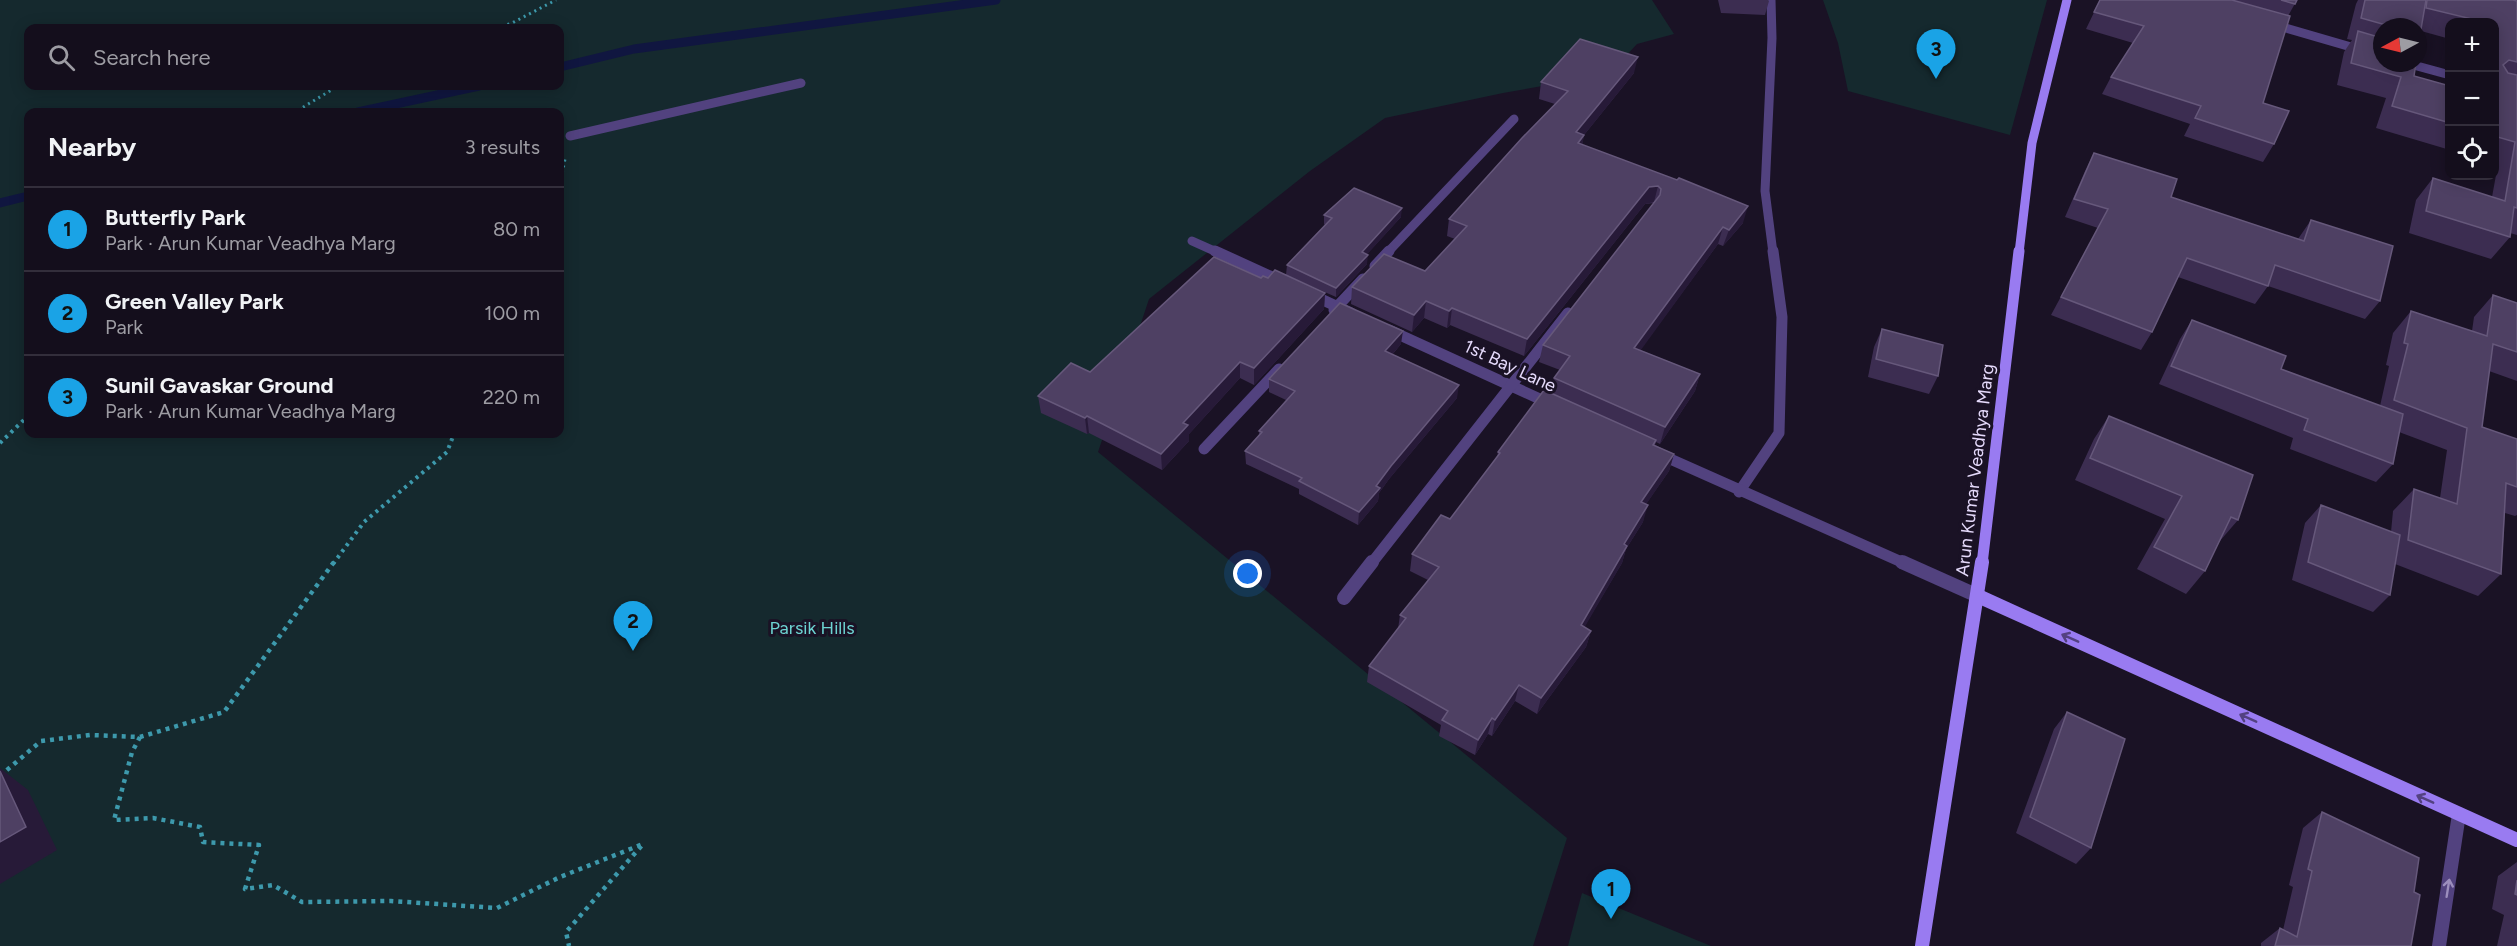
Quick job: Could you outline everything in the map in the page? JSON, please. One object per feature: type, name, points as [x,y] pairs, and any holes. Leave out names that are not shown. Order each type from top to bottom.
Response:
[{"type":"street","points":[[1739,492],[1779,433],[1782,317],[1765,191],[1772,38],[1771,0]]},
{"type":"street","name":"Arun Kumar Veadhya Marg","points":[[1922,946],[1978,596],[2032,142],[2067,0]]},
{"type":"street","points":[[2267,23],[2373,53]]},
{"type":"street","points":[[2427,69],[2445,74]]},
{"type":"street","points":[[570,136],[801,83]]},
{"type":"street","points":[[1333,311],[1514,119]]},
{"type":"street","points":[[1192,241],[1333,311],[1359,316]]},
{"type":"street","points":[[1344,598],[1577,302]]},
{"type":"street","name":"1st Bay Lane","points":[[1381,326],[1565,411]]},
{"type":"street","points":[[1204,449],[1290,357]]},
{"type":"street","points":[[1652,451],[2517,840]]},
{"type":"street","points":[[2439,946],[2459,814]]},
{"type":"path","points":[[509,24],[556,0]]},
{"type":"path","points":[[302,108],[331,90]]},
{"type":"path","points":[[0,443],[24,418]]},
{"type":"path","points":[[0,776],[41,741],[90,735],[140,737],[224,712],[364,522],[447,452],[452,438]]},
{"type":"path","points":[[140,737],[132,753],[114,820],[153,818],[200,828],[203,842],[259,845],[245,889],[273,885],[302,902],[391,901],[497,908],[560,877],[643,844],[566,932],[569,946]]},
{"type":"green space","name":"Parsik Hills","points":[[0,0],[1652,0],[1674,34],[1637,44],[1609,74],[1385,118],[1310,171],[1149,299],[1098,452],[1567,838],[1533,946],[0,946]]},
{"type":"green space","points":[[1823,0],[2047,0],[2010,135],[1848,91],[1838,43]]},
{"type":"green space","points":[[1582,893],[1711,946],[1568,946]]},
{"type":"building","points":[[2100,0],[2232,0],[2290,16],[2263,103],[2289,111],[2274,144],[2195,118],[2201,106],[2111,77],[2144,26],[2094,12]]},
{"type":"building","points":[[2281,0],[2297,0],[2295,4]]},
{"type":"building","points":[[2365,0],[2426,0],[2423,18],[2373,18],[2373,21],[2361,18]]},
{"type":"building","points":[[2427,0],[2517,1],[2517,62],[2509,60],[2503,65],[2508,73],[2517,75],[2517,208],[2514,207],[2510,237],[2426,211],[2433,178],[2505,201],[2515,142],[2499,137],[2499,18],[2467,18],[2426,8]]},
{"type":"building","points":[[2358,31],[2373,35],[2373,69],[2351,63]]},
{"type":"building","points":[[1580,39],[1638,57],[1576,132],[1584,135],[1578,143],[1677,180],[1679,178],[1748,206],[1729,230],[1723,227],[1634,348],[1700,374],[1665,427],[1554,378],[1570,356],[1543,345],[1660,195],[1661,189],[1658,186],[1649,187],[1527,339],[1452,308],[1449,311],[1426,301],[1414,315],[1352,287],[1384,254],[1425,271],[1467,226],[1449,219],[1568,91],[1541,82]]},
{"type":"building","points":[[2383,72],[2415,72],[2414,76],[2445,85],[2445,122],[2392,106],[2401,77]]},
{"type":"building","points":[[2094,153],[2177,179],[2171,197],[2304,241],[2311,220],[2393,246],[2380,301],[2275,265],[2268,286],[2187,258],[2152,332],[2061,297],[2108,209],[2074,199]]},
{"type":"building","points":[[1354,188],[1402,208],[1362,252],[1368,255],[1336,288],[1287,265],[1332,218],[1324,215]]},
{"type":"building","points":[[1214,257],[1261,278],[1263,276],[1268,278],[1275,270],[1325,293],[1254,368],[1240,362],[1183,423],[1188,425],[1161,454],[1087,416],[1085,418],[1038,396],[1071,363],[1090,372]]},
{"type":"building","points":[[2493,295],[2517,303],[2517,352],[2493,344],[2482,427],[2517,439],[2517,487],[2506,483],[2501,574],[2408,540],[2414,489],[2457,504],[2467,428],[2394,400],[2408,344],[2404,343],[2411,311],[2487,336]]},
{"type":"building","points":[[1340,303],[1403,331],[1385,351],[1459,385],[1391,466],[1376,486],[1380,488],[1359,512],[1299,481],[1302,478],[1245,451],[1262,432],[1259,431],[1295,391],[1269,379]]},
{"type":"building","points":[[2192,320],[2286,356],[2281,369],[2403,414],[2393,464],[2304,430],[2308,419],[2171,366]]},
{"type":"building","points":[[1882,329],[1943,345],[1938,376],[1876,359]]},
{"type":"building","points":[[1544,390],[1656,440],[1653,445],[1674,454],[1641,502],[1648,505],[1624,544],[1627,546],[1581,625],[1591,631],[1541,698],[1519,685],[1495,720],[1492,718],[1478,740],[1442,720],[1448,711],[1369,666],[1406,618],[1400,615],[1439,567],[1412,554],[1441,515],[1450,519]]},
{"type":"building","points":[[2109,416],[2253,475],[2238,520],[2231,517],[2205,571],[2154,547],[2182,496],[2090,458]]},
{"type":"building","points":[[2321,505],[2400,535],[2390,595],[2308,562]]},
{"type":"building","points":[[2067,712],[2125,739],[2091,848],[2030,817]]},
{"type":"building","points":[[0,771],[26,827],[0,842]]},
{"type":"building","points":[[2322,812],[2419,858],[2414,892],[2420,895],[2411,946],[2275,946],[2280,928],[2297,937],[2312,871],[2308,869]]},
{"type":"waterway","points":[[564,66],[634,49],[996,0]]},
{"type":"waterway","points":[[377,108],[460,90]]},
{"type":"waterway","points":[[0,203],[24,197]]},
{"type":"place","name":"Sunil Gavaskar Ground","points":[[1936,79]]},
{"type":"place","name":"Green Valley Park","points":[[633,651]]},
{"type":"place","name":"Butterfly Park","points":[[1611,919]]}]
